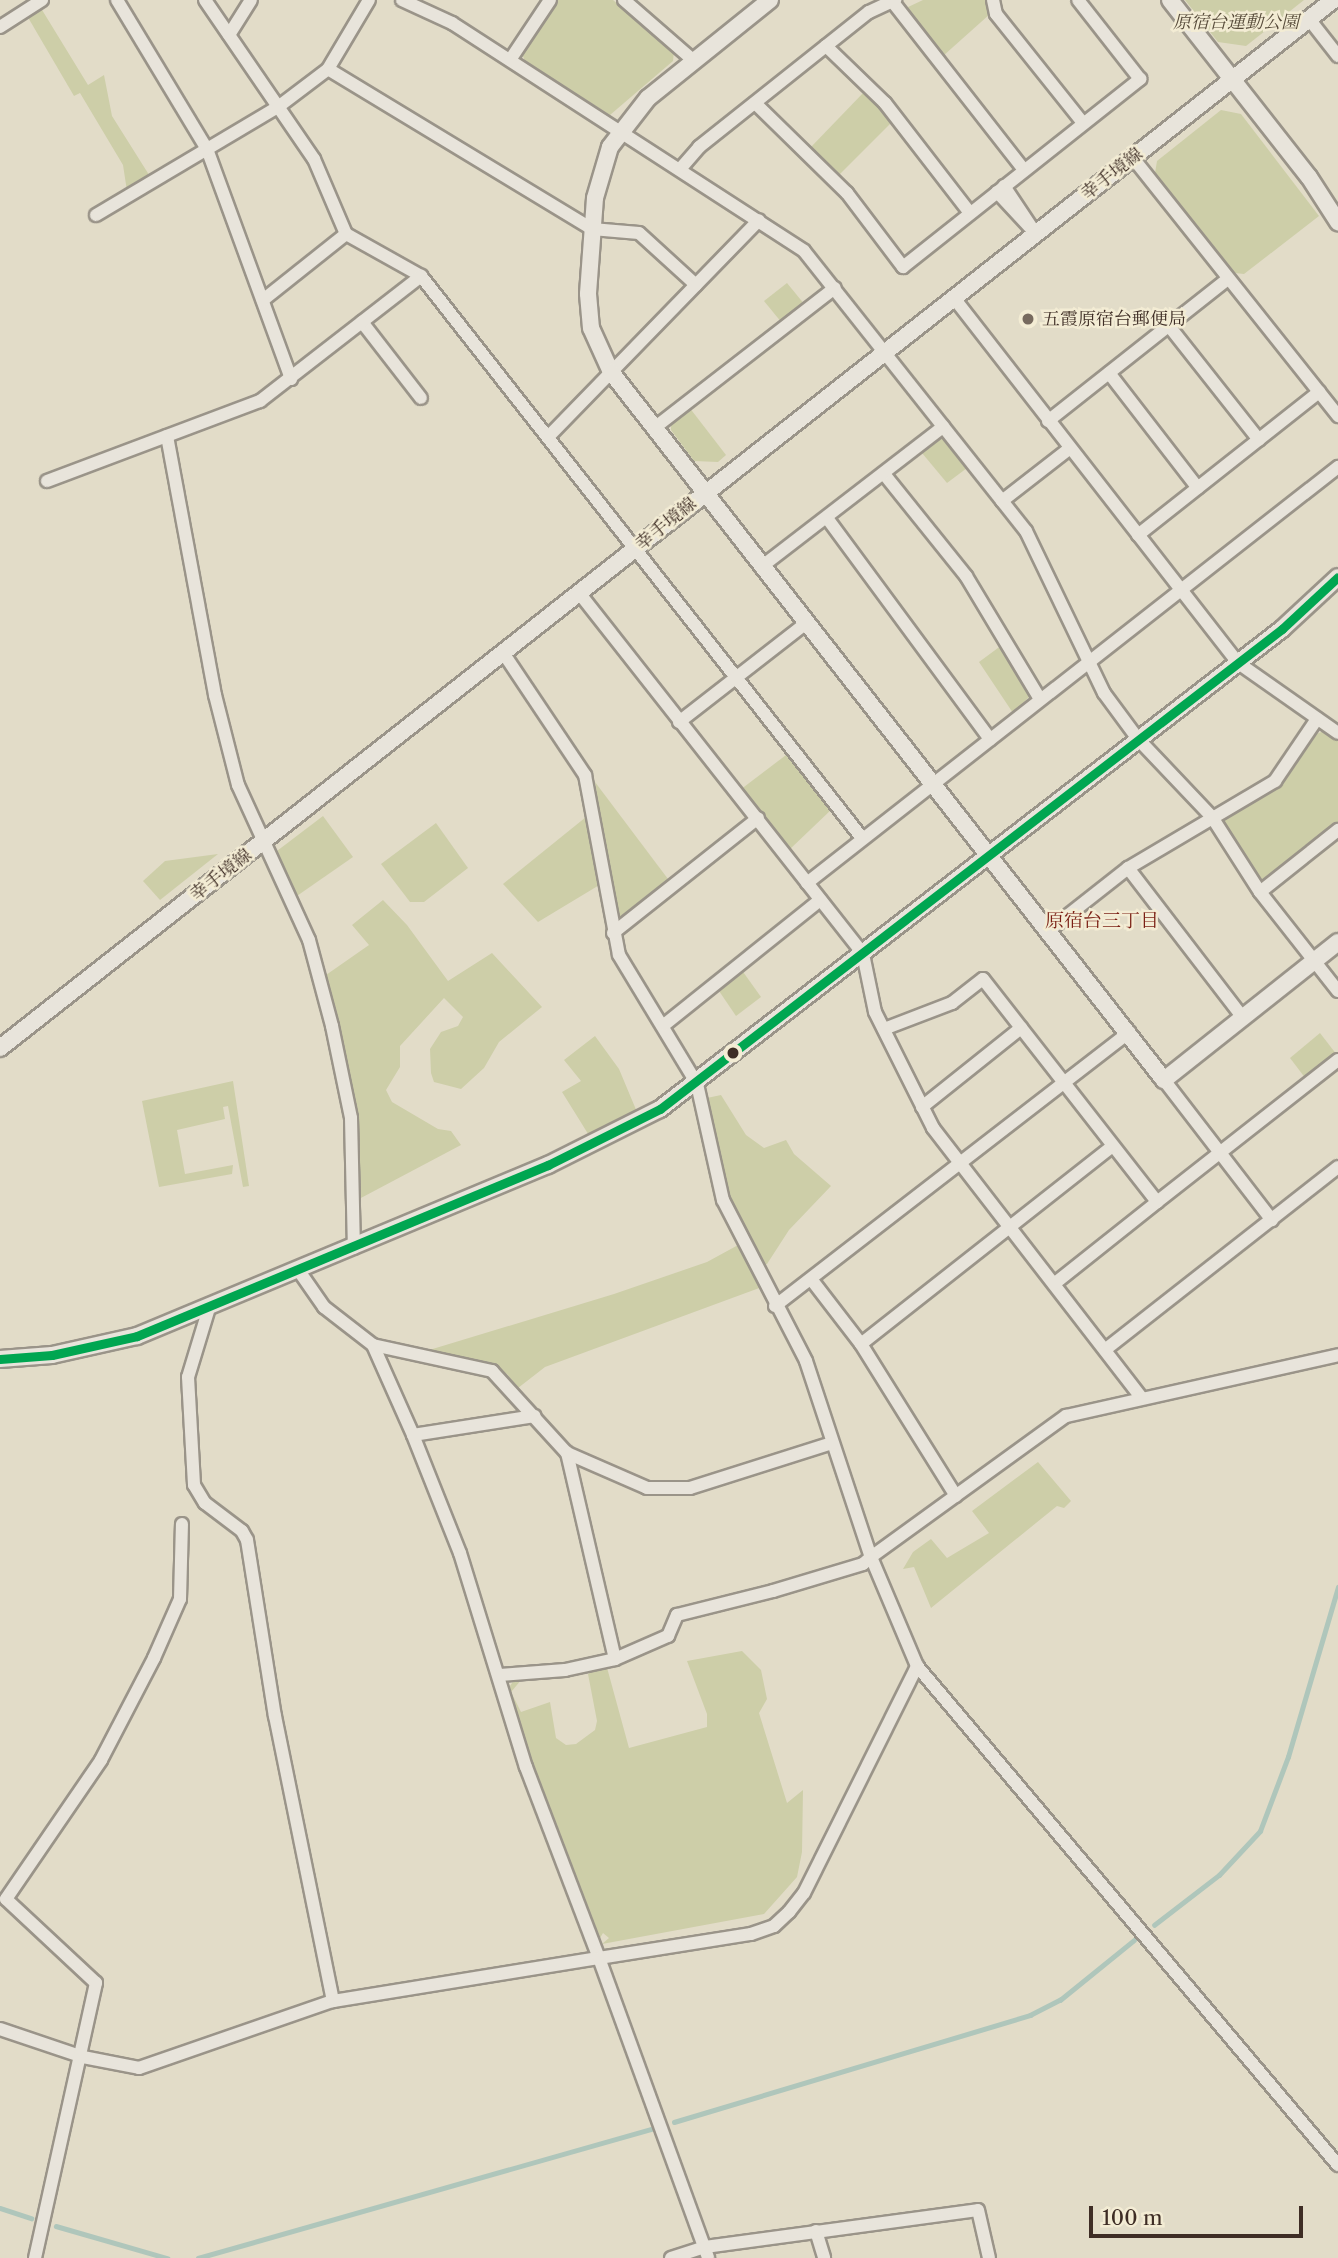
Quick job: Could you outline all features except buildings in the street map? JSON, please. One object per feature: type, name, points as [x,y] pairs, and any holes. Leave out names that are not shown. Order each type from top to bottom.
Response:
[{"type":"street","points":[[0,27],[42,0]]},
{"type":"street","points":[[117,0],[207,149],[291,379]]},
{"type":"street","points":[[205,0],[314,159],[346,234],[421,276],[862,838]]},
{"type":"street","points":[[229,35],[250,0]]},
{"type":"street","points":[[96,215],[278,107],[328,69],[369,0]]},
{"type":"street","points":[[401,0],[423,4],[681,168],[804,251],[1026,531],[1104,693],[1138,738],[1212,817],[1260,892],[1338,991]]},
{"type":"street","points":[[510,60],[550,0]]},
{"type":"street","points":[[624,0],[693,60]]},
{"type":"street","points":[[770,0],[693,60],[619,130],[603,166],[592,229],[589,313],[595,342],[611,372],[703,495],[1129,1032],[1272,1220]]},
{"type":"street","points":[[681,168],[699,147],[826,46],[867,6],[893,0],[1024,170]]},
{"type":"street","points":[[993,0],[996,14],[1083,124]]},
{"type":"street","points":[[755,103],[847,193],[903,267],[1140,79],[1079,0]]},
{"type":"street","points":[[1170,0],[1309,177],[1338,222]]},
{"type":"street","name":"幸手境線","points":[[0,1048],[1333,0]]},
{"type":"street","points":[[1309,19],[1338,56]]},
{"type":"street","points":[[826,46],[885,103],[970,213]]},
{"type":"street","points":[[328,69],[592,229],[639,233],[696,285]]},
{"type":"street","points":[[1133,158],[1338,416]]},
{"type":"street","points":[[1000,189],[1036,234]]},
{"type":"street","points":[[548,436],[759,220]]},
{"type":"street","points":[[263,300],[346,234]]},
{"type":"street","points":[[47,481],[260,401],[421,276]]},
{"type":"street","points":[[1048,421],[1228,279]]},
{"type":"street","points":[[653,429],[835,288]]},
{"type":"street","points":[[954,298],[1237,662],[1338,733]]},
{"type":"street","points":[[362,323],[421,398]]},
{"type":"street","points":[[1169,326],[1259,440]]},
{"type":"street","points":[[1109,373],[1198,488]]},
{"type":"street","points":[[1138,535],[1319,393]]},
{"type":"street","points":[[761,567],[943,427]]},
{"type":"street","points":[[167,436],[221,719],[238,785],[309,940],[332,1026],[351,1118],[354,1248]]},
{"type":"street","points":[[1003,501],[1070,448]]},
{"type":"street","points":[[807,883],[1338,467]]},
{"type":"street","points":[[884,474],[966,576],[1040,699]]},
{"type":"street","points":[[827,517],[990,739]]},
{"type":"street","points":[[0,1359],[52,1355],[112,1342],[209,1308],[354,1248],[625,1129],[697,1084],[1237,662],[1338,578]]},
{"type":"street","points":[[580,594],[863,954],[875,1012],[922,1107],[959,1163],[1140,1396]]},
{"type":"street","points":[[679,722],[804,624]]},
{"type":"street","points":[[504,654],[585,775],[599,828],[613,933],[629,974],[664,1025],[697,1084],[723,1200],[775,1306],[806,1361],[871,1558],[917,1666],[1338,2165]]},
{"type":"street","points":[[1048,931],[1128,868],[1275,781],[1317,719]]},
{"type":"street","points":[[613,933],[758,818]]},
{"type":"street","points":[[1260,892],[1338,830]]},
{"type":"street","points":[[1128,868],[1243,1018]]},
{"type":"street","points":[[664,1025],[820,900]]},
{"type":"street","points":[[1164,1080],[1338,942]]},
{"type":"street","points":[[884,1030],[951,1003],[983,979],[1062,1084],[1157,1202]]},
{"type":"street","points":[[922,1107],[1021,1028]]},
{"type":"street","points":[[775,1306],[1129,1032]]},
{"type":"street","points":[[1054,1284],[1338,1060]]},
{"type":"street","points":[[861,1344],[1113,1146]]},
{"type":"street","points":[[1106,1349],[1338,1167]]},
{"type":"street","points":[[299,1271],[324,1307],[373,1345],[492,1371],[567,1453],[615,1659]]},
{"type":"street","points":[[811,1279],[861,1344],[956,1496]]},
{"type":"street","points":[[209,1308],[188,1377],[194,1485],[205,1503],[242,1531],[247,1540],[275,1716],[332,2001]]},
{"type":"street","points":[[373,1345],[413,1435],[460,1553],[500,1675],[526,1767],[707,2252]]},
{"type":"street","points":[[500,1675],[565,1670],[615,1659],[668,1636],[677,1615],[773,1591],[863,1564],[1066,1416],[1140,1396],[1338,1355]]},
{"type":"street","points":[[413,1435],[535,1416]]},
{"type":"street","points":[[567,1453],[666,1491],[757,1469],[832,1443]]},
{"type":"street","points":[[35,2258],[83,2057],[96,1983],[6,1899],[94,1772],[154,1658],[180,1599],[182,1524]]},
{"type":"street","points":[[0,2029],[83,2057],[139,2068],[332,2001],[751,1934],[774,1926],[804,1892],[917,1666]]},
{"type":"street","points":[[1326,2149],[1338,2177]]},
{"type":"street","points":[[671,2258],[816,2231],[978,2210],[989,2258]]},
{"type":"street","points":[[816,2231],[824,2258]]},
{"type":"green space","points":[[557,0],[613,0],[674,51],[673,61],[610,115],[525,61],[522,54]]},
{"type":"green space","points":[[923,0],[988,0],[990,14],[943,56],[906,8]]},
{"type":"green space","name":"原宿台運動公園","points":[[1185,0],[1304,0],[1246,46],[1218,42]]},
{"type":"green space","points":[[39,5],[88,85],[104,75],[112,116],[151,178],[127,191],[123,165],[80,93],[74,96],[26,14]]},
{"type":"green space","points":[[865,91],[893,121],[839,175],[811,147]]},
{"type":"green space","points":[[1221,110],[1241,114],[1319,216],[1244,274],[1235,273],[1155,173],[1157,161]]},
{"type":"green space","points":[[787,283],[805,305],[782,323],[764,301]]},
{"type":"green space","points":[[689,407],[726,455],[718,462],[694,461],[671,430],[671,422]]},
{"type":"green space","points":[[938,439],[945,439],[967,468],[947,483],[922,453]]},
{"type":"green space","points":[[1002,645],[1032,694],[1013,713],[979,662]]},
{"type":"green space","points":[[1324,731],[1338,741],[1338,826],[1269,881],[1256,877],[1222,827],[1224,817],[1281,785],[1316,734]]},
{"type":"green space","points":[[790,752],[833,808],[788,851],[740,790]]},
{"type":"green space","points":[[595,782],[668,879],[620,917],[615,917]]},
{"type":"green space","points":[[323,816],[353,857],[294,898],[273,854]]},
{"type":"green space","points":[[586,817],[591,818],[601,884],[538,922],[503,884]]},
{"type":"green space","points":[[436,823],[468,868],[424,902],[410,902],[381,864]]},
{"type":"green space","points":[[218,854],[160,900],[143,881],[165,861]]},
{"type":"green space","points":[[383,900],[407,925],[448,981],[492,953],[542,1007],[499,1042],[484,1068],[461,1089],[434,1082],[431,1073],[430,1049],[441,1032],[458,1026],[463,1017],[444,998],[400,1046],[400,1067],[386,1090],[392,1102],[438,1129],[451,1131],[461,1145],[359,1199],[359,1125],[326,975],[369,945],[352,925]]},
{"type":"green space","points":[[741,969],[761,997],[736,1016],[717,988]]},
{"type":"green space","points":[[1320,1033],[1337,1055],[1306,1079],[1290,1058]]},
{"type":"green space","points":[[595,1036],[619,1069],[637,1112],[590,1137],[562,1092],[581,1081],[564,1060]]},
{"type":"green space","points":[[233,1081],[249,1186],[243,1187],[228,1106],[223,1107],[225,1119],[177,1130],[185,1174],[233,1165],[232,1174],[159,1187],[142,1101]]},
{"type":"green space","points":[[721,1095],[746,1135],[764,1148],[786,1140],[794,1154],[831,1186],[789,1230],[767,1264],[763,1265],[727,1199],[707,1098]]},
{"type":"green space","points":[[740,1244],[762,1287],[545,1367],[518,1388],[507,1374],[472,1360],[426,1351],[614,1294],[707,1262]]},
{"type":"green space","points":[[1038,1462],[1071,1501],[1064,1508],[1057,1506],[931,1608],[914,1567],[903,1569],[913,1552],[931,1539],[947,1558],[989,1533],[972,1511]]},
{"type":"green space","points":[[742,1651],[761,1670],[767,1699],[759,1713],[787,1803],[803,1790],[802,1852],[797,1877],[764,1914],[602,1944],[609,1938],[603,1933],[597,1943],[530,1766],[509,1692],[510,1686],[514,1680],[522,1679],[511,1692],[521,1712],[550,1702],[556,1738],[566,1745],[576,1744],[595,1730],[597,1721],[588,1674],[606,1664],[629,1748],[707,1727],[707,1714],[687,1661]]},
{"type":"waterway","points":[[1154,1925],[1219,1875],[1260,1831],[1288,1757],[1338,1587]]},
{"type":"waterway","points":[[674,2122],[1030,2015],[1060,2000],[1134,1940]]},
{"type":"waterway","points":[[198,2258],[652,2129]]},
{"type":"waterway","points":[[0,2208],[31,2218]]},
{"type":"waterway","points":[[56,2226],[167,2258]]},
{"type":"transit line","points":[[0,1359],[52,1355],[137,1336],[548,1165],[660,1109],[1282,629],[1338,577]]},
{"type":"place","name":"五霞原宿台郵便局","points":[[1028,319]]},
{"type":"district","name":"原宿台三丁目","points":[[1102,921]]}]
